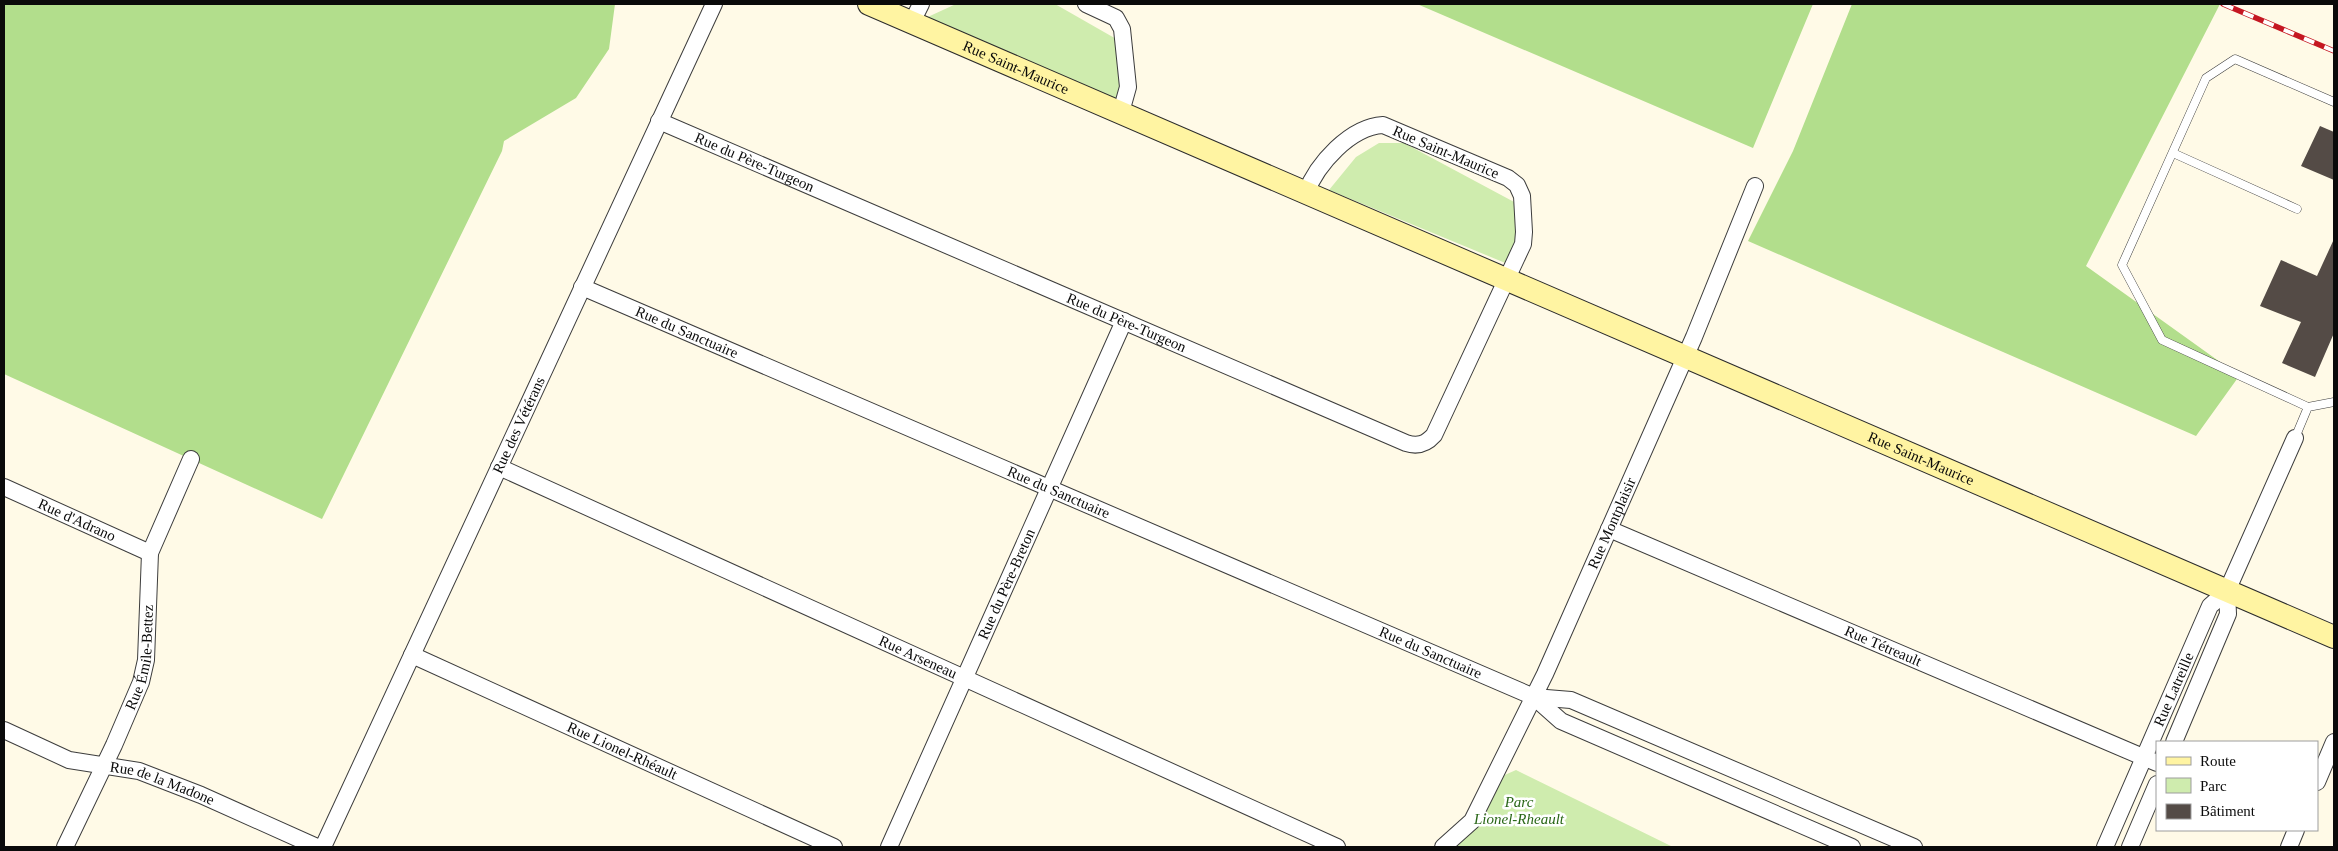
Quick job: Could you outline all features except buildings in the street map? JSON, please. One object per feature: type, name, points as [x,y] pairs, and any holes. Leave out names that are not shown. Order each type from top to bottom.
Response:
[{"type":"street","name":"Rue des Vétérans","points":[[323,847],[714,4]]},
{"type":"street","name":"Rue Saint-Maurice","points":[[869,4],[917,13],[1121,112],[2334,637]]},
{"type":"street","points":[[1086,4],[1116,18],[1122,29],[1128,87],[1121,112]]},
{"type":"street","name":"Rue du Père-Turgeon","points":[[659,121],[1406,443],[1421,445],[1434,435],[1508,279]]},
{"type":"street","name":"Rue Saint-Maurice","points":[[1306,193],[1313,175],[1322,163],[1356,133],[1374,126],[1392,127],[1508,178],[1517,185],[1523,202],[1524,237],[1508,279]]},
{"type":"street","name":"Rue Montplaisir","points":[[1443,847],[1472,821],[1534,697],[1686,357],[1755,186]]},
{"type":"street","name":"Rue du Sanctuaire","points":[[582,287],[1534,697],[1561,721],[1852,847]]},
{"type":"street","name":"Rue du Père-Breton","points":[[889,847],[1124,322]]},
{"type":"street","name":"Rue Latreille","points":[[2174,741],[2228,614],[2228,591],[2295,438]]},
{"type":"street","name":"Rue Émile-Bettez","points":[[65,847],[136,694],[145,668],[150,554],[191,459]]},
{"type":"street","name":"Rue Arseneau","points":[[499,467],[1337,847]]},
{"type":"street","name":"Rue d'Adrano","points":[[4,487],[150,554]]},
{"type":"street","name":"Rue Tétreault","points":[[1609,529],[2151,761]]},
{"type":"street","name":"Rue Latreille","points":[[2159,741],[2210,606],[2228,591]]},
{"type":"street","name":"Rue Lionel-Rhéault","points":[[412,655],[834,847]]},
{"type":"street","name":"Rue du Sanctuaire","points":[[1534,697],[1571,700],[1914,847]]},
{"type":"street","name":"Rue de la Madone","points":[[4,730],[69,760],[139,771],[201,795],[317,847]]},
{"type":"street","points":[[2318,780],[2334,742]]},
{"type":"street","name":"Rue Latreille","points":[[2105,847],[2151,761],[2156,748]]},
{"type":"street","points":[[2130,847],[2156,786]]},
{"type":"street","points":[[1802,825],[1812,803]]},
{"type":"street","points":[[2289,847],[2296,831]]},
{"type":"lane","points":[[2334,102],[2235,60],[2206,78],[2122,265],[2162,340],[2308,407],[2334,402]]},
{"type":"lane","points":[[2173,153],[2297,209]]},
{"type":"lane","points":[[2295,438],[2308,407]]},
{"type":"green space","points":[[4,4],[615,4],[609,49],[576,98],[504,141],[502,151],[322,519],[4,374]]},
{"type":"green space","points":[[956,4],[1055,4],[1125,44],[1126,106],[919,21]]},
{"type":"green space","points":[[1417,4],[1813,4],[1753,148]]},
{"type":"green space","points":[[1852,4],[2220,4],[2086,266],[2227,367],[2237,379],[2196,436],[1748,241],[1793,151]]},
{"type":"green space","points":[[1379,143],[1404,143],[1516,203],[1528,244],[1515,267],[1329,190],[1356,157]]},
{"type":"green space","name":"Parc Lionel-Rheault","points":[[1516,770],[1673,847],[1445,847],[1498,778]]},
{"type":"railway","points":[[2223,4],[2334,51]]}]
